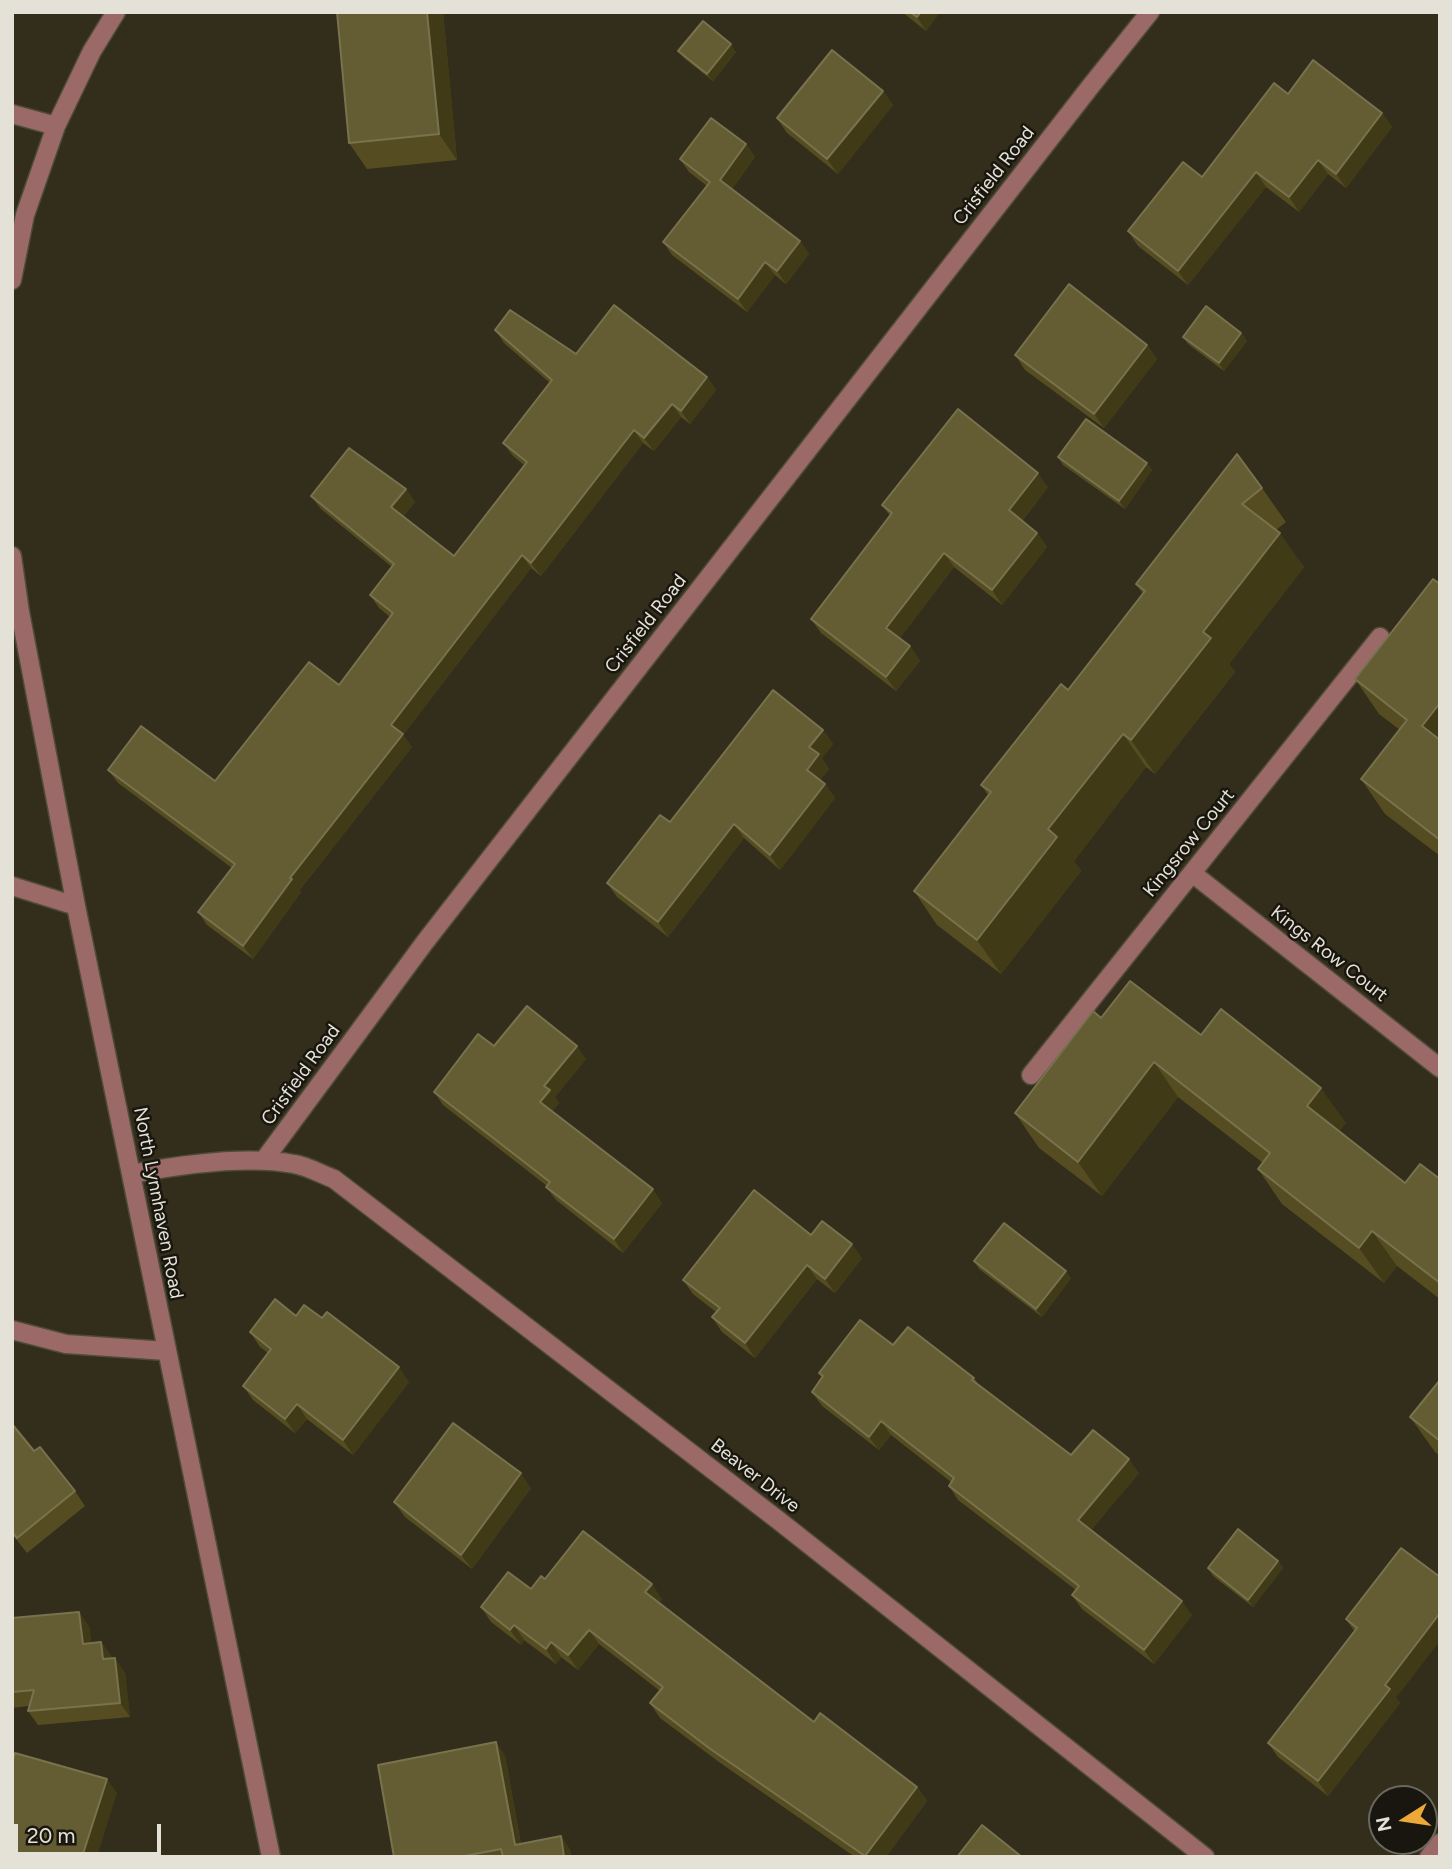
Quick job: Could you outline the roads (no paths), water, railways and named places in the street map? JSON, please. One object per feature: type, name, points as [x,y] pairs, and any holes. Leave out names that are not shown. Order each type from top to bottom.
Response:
[{"type":"street","points":[[12,280],[25,215],[56,126],[92,51],[116,12]]},
{"type":"street","name":"Crisfield Road","points":[[264,1160],[442,920],[1150,12]]},
{"type":"street","points":[[12,114],[56,126]]},
{"type":"street","name":"North Lynnhaven Road","points":[[12,555],[20,612],[76,906],[271,1857]]},
{"type":"street","name":"Kingsrow Court","points":[[1031,1075],[1380,637]]},
{"type":"street","name":"Kings Row Court","points":[[1192,873],[1440,1068]]},
{"type":"street","points":[[12,886],[76,906]]},
{"type":"street","points":[[131,1174],[177,1166],[264,1160]]},
{"type":"street","name":"Beaver Drive","points":[[264,1160],[295,1164],[334,1179],[789,1529],[1205,1857]]},
{"type":"street","points":[[12,1330],[66,1344],[166,1351]]},
{"type":"street","points":[[1429,1857],[1440,1843]]}]
